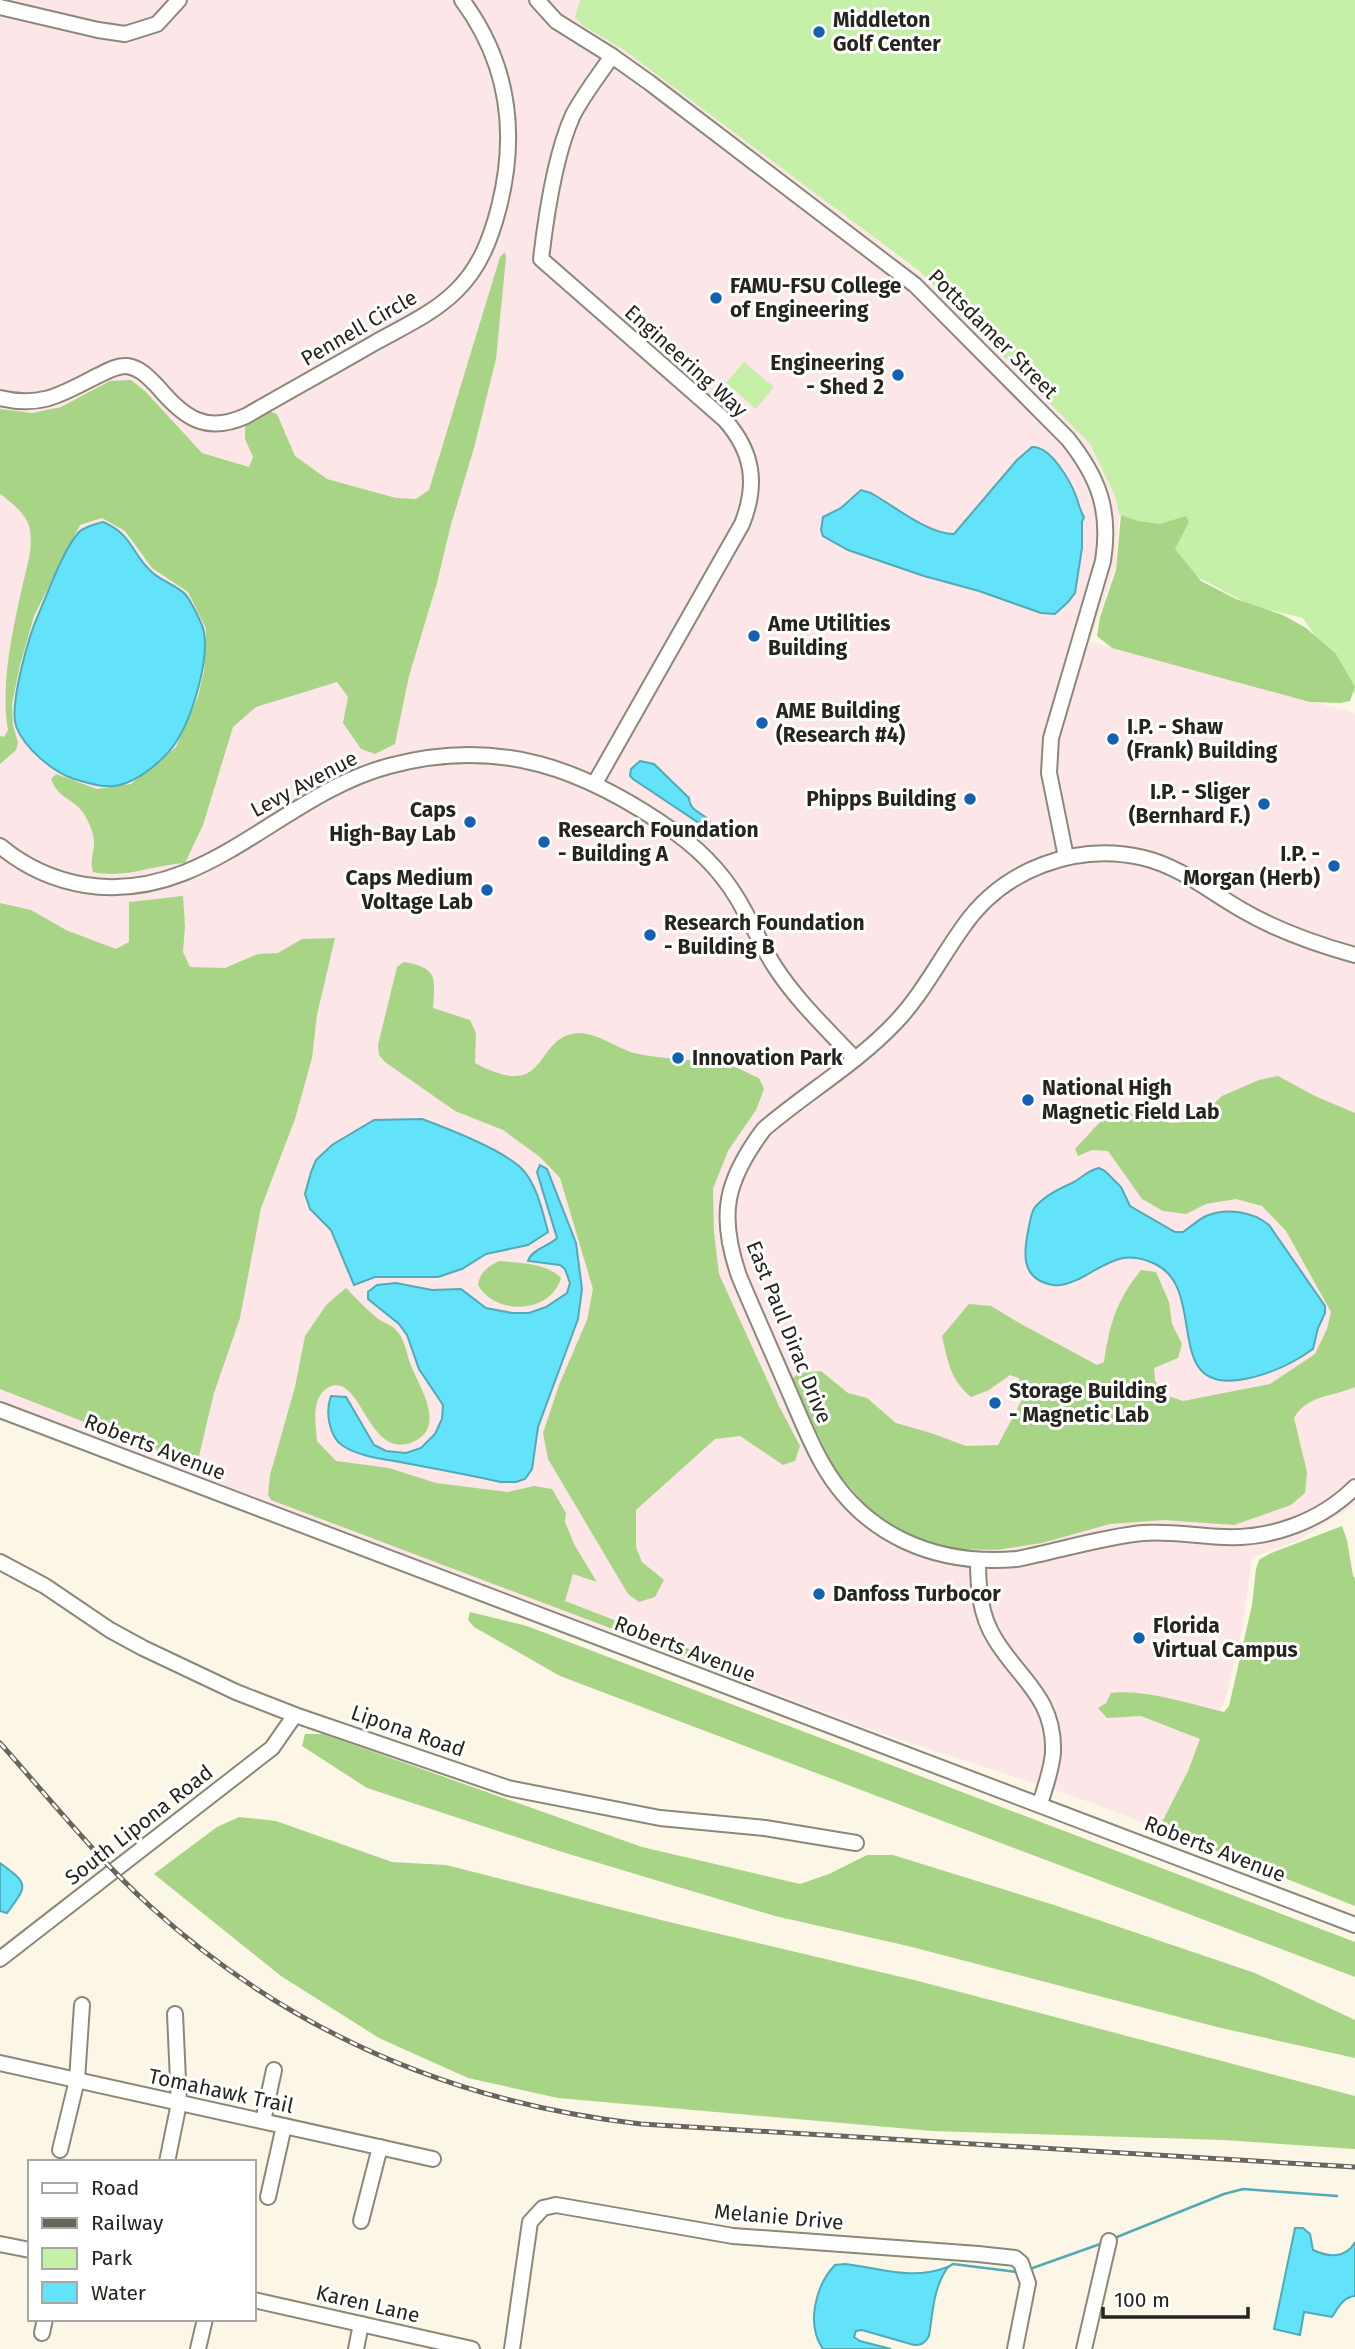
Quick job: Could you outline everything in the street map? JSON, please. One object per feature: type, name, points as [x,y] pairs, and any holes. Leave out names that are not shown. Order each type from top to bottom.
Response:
[{"type":"street","points":[[0,7],[125,34],[157,24],[178,0]]},
{"type":"street","name":"Pennell Circle","points":[[0,398],[42,401],[59,396],[113,368],[127,366],[145,374],[170,402],[186,415],[206,423],[226,424],[246,416],[445,301],[466,281],[483,255],[501,200],[509,144],[506,102],[501,79],[483,30],[462,0]]},
{"type":"street","name":"Pottsdamer Street","points":[[537,0],[556,21],[612,56],[915,285],[1063,434],[1085,460],[1100,493],[1106,545],[1051,738],[1049,774],[1066,857]]},
{"type":"street","name":"Engineering Way","points":[[595,783],[742,524],[752,485],[742,442],[725,420],[541,259],[554,181],[566,134],[579,104],[612,56]]},
{"type":"street","name":"Levy Avenue","points":[[0,846],[26,864],[59,879],[97,887],[134,887],[188,873],[331,789],[367,772],[416,759],[467,755],[516,758],[568,772],[595,783],[667,827],[709,863],[744,909],[764,948],[791,988],[855,1059]]},
{"type":"street","name":"East Paul Dirac Drive","points":[[1355,955],[1298,938],[1270,926],[1165,865],[1146,858],[1102,853],[1066,857],[1035,867],[990,896],[962,927],[924,986],[898,1020],[855,1059],[764,1129],[750,1147],[735,1175],[727,1225],[731,1252],[739,1276],[812,1444],[829,1475],[846,1497],[882,1528],[922,1549],[963,1559],[1017,1559],[1145,1533],[1226,1537],[1268,1534],[1311,1519],[1355,1486]]},
{"type":"street","name":"Roberts Avenue","points":[[0,1410],[1355,1925]]},
{"type":"street","points":[[978,1560],[980,1600],[988,1627],[1004,1652],[1038,1694],[1049,1720],[1053,1750],[1040,1804]]},
{"type":"street","name":"Lipona Road","points":[[0,1562],[45,1586],[110,1630],[225,1687],[295,1715],[508,1788],[660,1818],[765,1828],[856,1843]]},
{"type":"street","name":"South Lipona Road","points":[[0,1959],[272,1748],[295,1715]]},
{"type":"street","points":[[60,2150],[77,2080],[82,2005]]},
{"type":"street","points":[[167,2160],[179,2103],[175,2014]]},
{"type":"street","name":"Tomahawk Trail","points":[[0,2063],[433,2159]]},
{"type":"street","points":[[263,2121],[274,2070]]},
{"type":"street","points":[[268,2197],[284,2126]]},
{"type":"street","points":[[361,2221],[380,2147]]},
{"type":"street","name":"Melanie Drive","points":[[512,2349],[530,2222],[548,2206],[565,2205],[733,2236],[978,2253],[1015,2258],[1024,2268],[1027,2290],[1015,2349]]},
{"type":"street","points":[[1084,2349],[1109,2241]]},
{"type":"street","points":[[0,2244],[28,2250]]},
{"type":"street","name":"Karen Lane","points":[[256,2300],[472,2349]]},
{"type":"street","points":[[198,2349],[205,2321]]},
{"type":"street","points":[[356,2349],[361,2324]]},
{"type":"shaded area","name":"Innovation Park","points":[[0,0],[851,0],[819,196],[919,272],[1090,444],[1115,496],[1119,514],[1116,565],[1090,642],[1355,713],[1355,1505],[1297,1541],[1252,1557],[1242,1629],[1226,1697],[1212,1729],[1159,1828],[1070,1795],[883,1734],[0,1403]]},
{"type":"green space","points":[[580,0],[1355,0],[1355,694],[1303,618],[1250,605],[1179,567],[1168,534],[1119,514],[1115,496],[1090,444],[919,271],[624,50],[582,25],[575,17]]},
{"type":"green space","points":[[505,252],[496,359],[437,583],[409,676],[395,744],[375,754],[361,749],[343,723],[348,697],[337,682],[256,707],[233,727],[203,825],[185,863],[128,873],[93,872],[94,840],[89,824],[81,810],[61,794],[51,779],[56,774],[97,789],[131,784],[176,747],[198,697],[204,671],[206,629],[188,592],[152,568],[125,531],[102,518],[80,525],[34,616],[12,704],[13,725],[18,743],[16,750],[0,764],[0,736],[4,737],[8,730],[6,694],[9,656],[31,543],[26,519],[0,494],[0,409],[32,413],[61,407],[110,381],[131,380],[145,391],[202,453],[249,467],[253,457],[245,439],[245,425],[266,410],[277,414],[295,456],[327,479],[396,498],[416,499],[429,490],[500,257]]},
{"type":"green space","points":[[744,362],[774,387],[756,409],[726,383]]},
{"type":"green space","points":[[1121,515],[1160,524],[1186,516],[1189,522],[1175,549],[1201,581],[1236,599],[1283,615],[1306,628],[1336,654],[1355,687],[1350,701],[1310,702],[1112,648],[1097,636],[1100,617],[1116,570]]},
{"type":"green space","points":[[183,896],[183,952],[190,967],[225,968],[258,954],[278,953],[302,939],[335,938],[317,1015],[312,1058],[295,1119],[261,1208],[240,1318],[214,1393],[199,1456],[194,1465],[0,1389],[0,903],[31,910],[66,930],[116,949],[129,942],[129,902]]},
{"type":"green space","points":[[404,962],[429,971],[434,981],[433,1008],[470,1020],[476,1033],[475,1063],[500,1074],[517,1076],[529,1072],[554,1044],[564,1037],[579,1033],[593,1035],[634,1053],[735,1067],[759,1078],[764,1089],[756,1110],[728,1151],[713,1189],[714,1232],[719,1274],[800,1446],[795,1461],[783,1465],[740,1436],[715,1439],[636,1510],[636,1547],[642,1562],[664,1580],[655,1597],[639,1602],[628,1594],[548,1459],[543,1433],[559,1385],[587,1320],[593,1289],[560,1178],[540,1157],[503,1130],[455,1111],[379,1055],[378,1045],[397,967]]},
{"type":"green space","points":[[1278,1076],[1355,1113],[1355,1387],[1306,1404],[1294,1418],[1307,1472],[1305,1493],[1291,1505],[1234,1525],[1164,1520],[1110,1524],[1042,1543],[996,1550],[954,1549],[905,1534],[868,1508],[835,1470],[792,1380],[797,1373],[821,1371],[848,1393],[867,1398],[896,1423],[966,1446],[998,1445],[1022,1400],[1019,1378],[1010,1375],[989,1390],[971,1397],[958,1384],[951,1370],[942,1336],[969,1304],[991,1306],[1097,1365],[1104,1362],[1112,1324],[1126,1292],[1141,1270],[1156,1272],[1169,1302],[1172,1324],[1182,1344],[1178,1358],[1154,1368],[1155,1381],[1165,1395],[1183,1401],[1270,1384],[1315,1354],[1327,1329],[1331,1312],[1286,1231],[1262,1206],[1236,1199],[1206,1204],[1186,1214],[1163,1211],[1142,1199],[1108,1151],[1092,1150],[1078,1156],[1075,1149],[1112,1109],[1171,1123],[1196,1121],[1222,1096],[1259,1080]]},
{"type":"green space","points":[[499,1261],[541,1267],[561,1278],[546,1299],[522,1307],[509,1306],[486,1295],[478,1285],[485,1270]]},
{"type":"green space","points":[[346,1288],[373,1315],[399,1333],[425,1397],[430,1418],[423,1436],[413,1442],[398,1444],[385,1439],[375,1429],[350,1392],[340,1386],[329,1387],[323,1391],[317,1404],[317,1441],[336,1461],[389,1468],[436,1483],[508,1492],[534,1486],[552,1489],[566,1513],[565,1522],[575,1546],[597,1582],[573,1574],[565,1601],[728,1664],[724,1671],[271,1500],[268,1495],[270,1475],[295,1387],[305,1336],[327,1304]]},
{"type":"green space","points":[[1342,1526],[1355,1578],[1355,1906],[1159,1828],[1188,1771],[1200,1739],[1141,1716],[1107,1718],[1098,1708],[1106,1703],[1111,1693],[1124,1692],[1168,1698],[1224,1712],[1229,1706],[1252,1605],[1259,1560]]},
{"type":"green space","points":[[470,1612],[527,1626],[1355,1942],[1355,1977],[560,1676],[474,1627],[468,1620]]},
{"type":"green space","points":[[305,1734],[323,1734],[642,1847],[800,1884],[829,1874],[867,1855],[893,1855],[1054,1905],[1255,1973],[1355,2020],[1355,2058],[1217,2027],[908,1946],[775,1916],[559,1851],[367,1788],[302,1746]]},
{"type":"green space","points":[[239,1817],[276,1821],[392,1862],[446,1865],[665,1921],[918,1981],[1355,2096],[1355,2149],[1223,2140],[933,2131],[558,2098],[468,2078],[379,2038],[281,1976],[154,1874],[217,1827]]},
{"type":"water","points":[[1032,447],[1046,452],[1059,466],[1084,517],[1075,593],[1055,614],[1041,613],[979,591],[924,576],[848,550],[823,536],[823,517],[841,508],[861,490],[871,493],[922,524],[954,534],[1017,460]]},
{"type":"water","points":[[103,522],[127,539],[146,567],[185,594],[201,624],[205,644],[198,687],[178,739],[155,765],[133,780],[113,786],[100,786],[74,779],[49,765],[25,743],[16,726],[15,716],[15,702],[25,653],[57,571],[79,532]]},
{"type":"water","points":[[640,761],[654,764],[689,798],[694,809],[710,821],[709,825],[705,827],[633,779],[630,776],[631,769]]},
{"type":"water","points":[[422,1119],[487,1147],[520,1167],[535,1189],[548,1232],[528,1245],[486,1254],[462,1269],[438,1277],[375,1277],[354,1285],[331,1230],[310,1209],[305,1194],[311,1172],[316,1160],[332,1145],[374,1120]]},
{"type":"water","points":[[540,1165],[547,1169],[576,1243],[582,1289],[578,1319],[538,1427],[532,1469],[525,1479],[501,1482],[373,1457],[343,1446],[331,1430],[328,1409],[331,1396],[346,1397],[374,1445],[386,1451],[406,1453],[421,1448],[435,1434],[442,1419],[443,1405],[419,1369],[407,1335],[399,1324],[368,1299],[368,1292],[377,1285],[396,1283],[432,1290],[461,1289],[486,1308],[512,1313],[529,1313],[546,1307],[567,1293],[570,1283],[565,1269],[560,1265],[528,1261],[533,1254],[557,1238],[537,1172]]},
{"type":"water","points":[[1099,1168],[1121,1187],[1130,1206],[1175,1232],[1183,1232],[1206,1216],[1222,1212],[1247,1214],[1269,1225],[1325,1306],[1313,1349],[1296,1360],[1259,1376],[1239,1380],[1216,1379],[1201,1370],[1193,1355],[1180,1295],[1172,1278],[1157,1265],[1145,1260],[1126,1258],[1108,1263],[1079,1279],[1060,1285],[1042,1282],[1034,1277],[1029,1271],[1025,1255],[1034,1208],[1053,1193]]},
{"type":"water","points":[[0,1863],[16,1876],[22,1885],[19,1896],[7,1913],[0,1911]]},
{"type":"water","points":[[1295,2228],[1303,2228],[1310,2234],[1313,2250],[1325,2254],[1342,2254],[1355,2242],[1355,2296],[1344,2301],[1332,2317],[1304,2312],[1300,2335],[1274,2329]]},
{"type":"water","points":[[835,2265],[908,2273],[948,2267],[936,2292],[929,2336],[925,2342],[914,2345],[862,2330],[856,2331],[854,2337],[891,2349],[823,2349],[815,2329],[818,2294]]},
{"type":"waterway","points":[[1112,2239],[1224,2194],[1243,2189],[1337,2196]]},
{"type":"waterway","points":[[1027,2270],[1103,2243]]},
{"type":"waterway","points":[[948,2267],[953,2264],[1017,2272]]},
{"type":"railway","points":[[0,1743],[111,1868],[151,1907],[204,1951],[260,1991],[318,2025],[378,2054],[441,2079],[505,2099],[572,2114],[641,2124],[1355,2167]]},
{"type":"place","name":"Middleton Golf Center","points":[[819,32]]},
{"type":"place","name":"FAMU-FSU College of Engineering","points":[[716,298]]},
{"type":"place","name":"Engineering - Shed 2","points":[[898,375]]},
{"type":"place","name":"Ame Utilities Building","points":[[754,636]]},
{"type":"place","name":"AME Building (Research #4)","points":[[762,723]]},
{"type":"place","name":"I.P. - Shaw (Frank) Building","points":[[1113,739]]},
{"type":"place","name":"Phipps Building","points":[[970,799]]},
{"type":"place","name":"I.P. - Sliger (Bernhard F.)","points":[[1264,804]]},
{"type":"place","name":"Caps High-Bay Lab","points":[[470,822]]},
{"type":"place","name":"Research Foundation - Building A","points":[[544,842]]},
{"type":"place","name":"I.P. - Morgan (Herb)","points":[[1334,866]]},
{"type":"place","name":"Caps Medium Voltage Lab","points":[[487,890]]},
{"type":"place","name":"Research Foundation - Building B","points":[[650,935]]},
{"type":"place","name":"Innovation Park","points":[[678,1058]]},
{"type":"place","name":"National High Magnetic Field Lab","points":[[1028,1100]]},
{"type":"place","name":"Storage Building - Magnetic Lab","points":[[995,1403]]},
{"type":"place","name":"Danfoss Turbocor","points":[[819,1594]]},
{"type":"place","name":"Florida Virtual Campus","points":[[1139,1638]]}]
